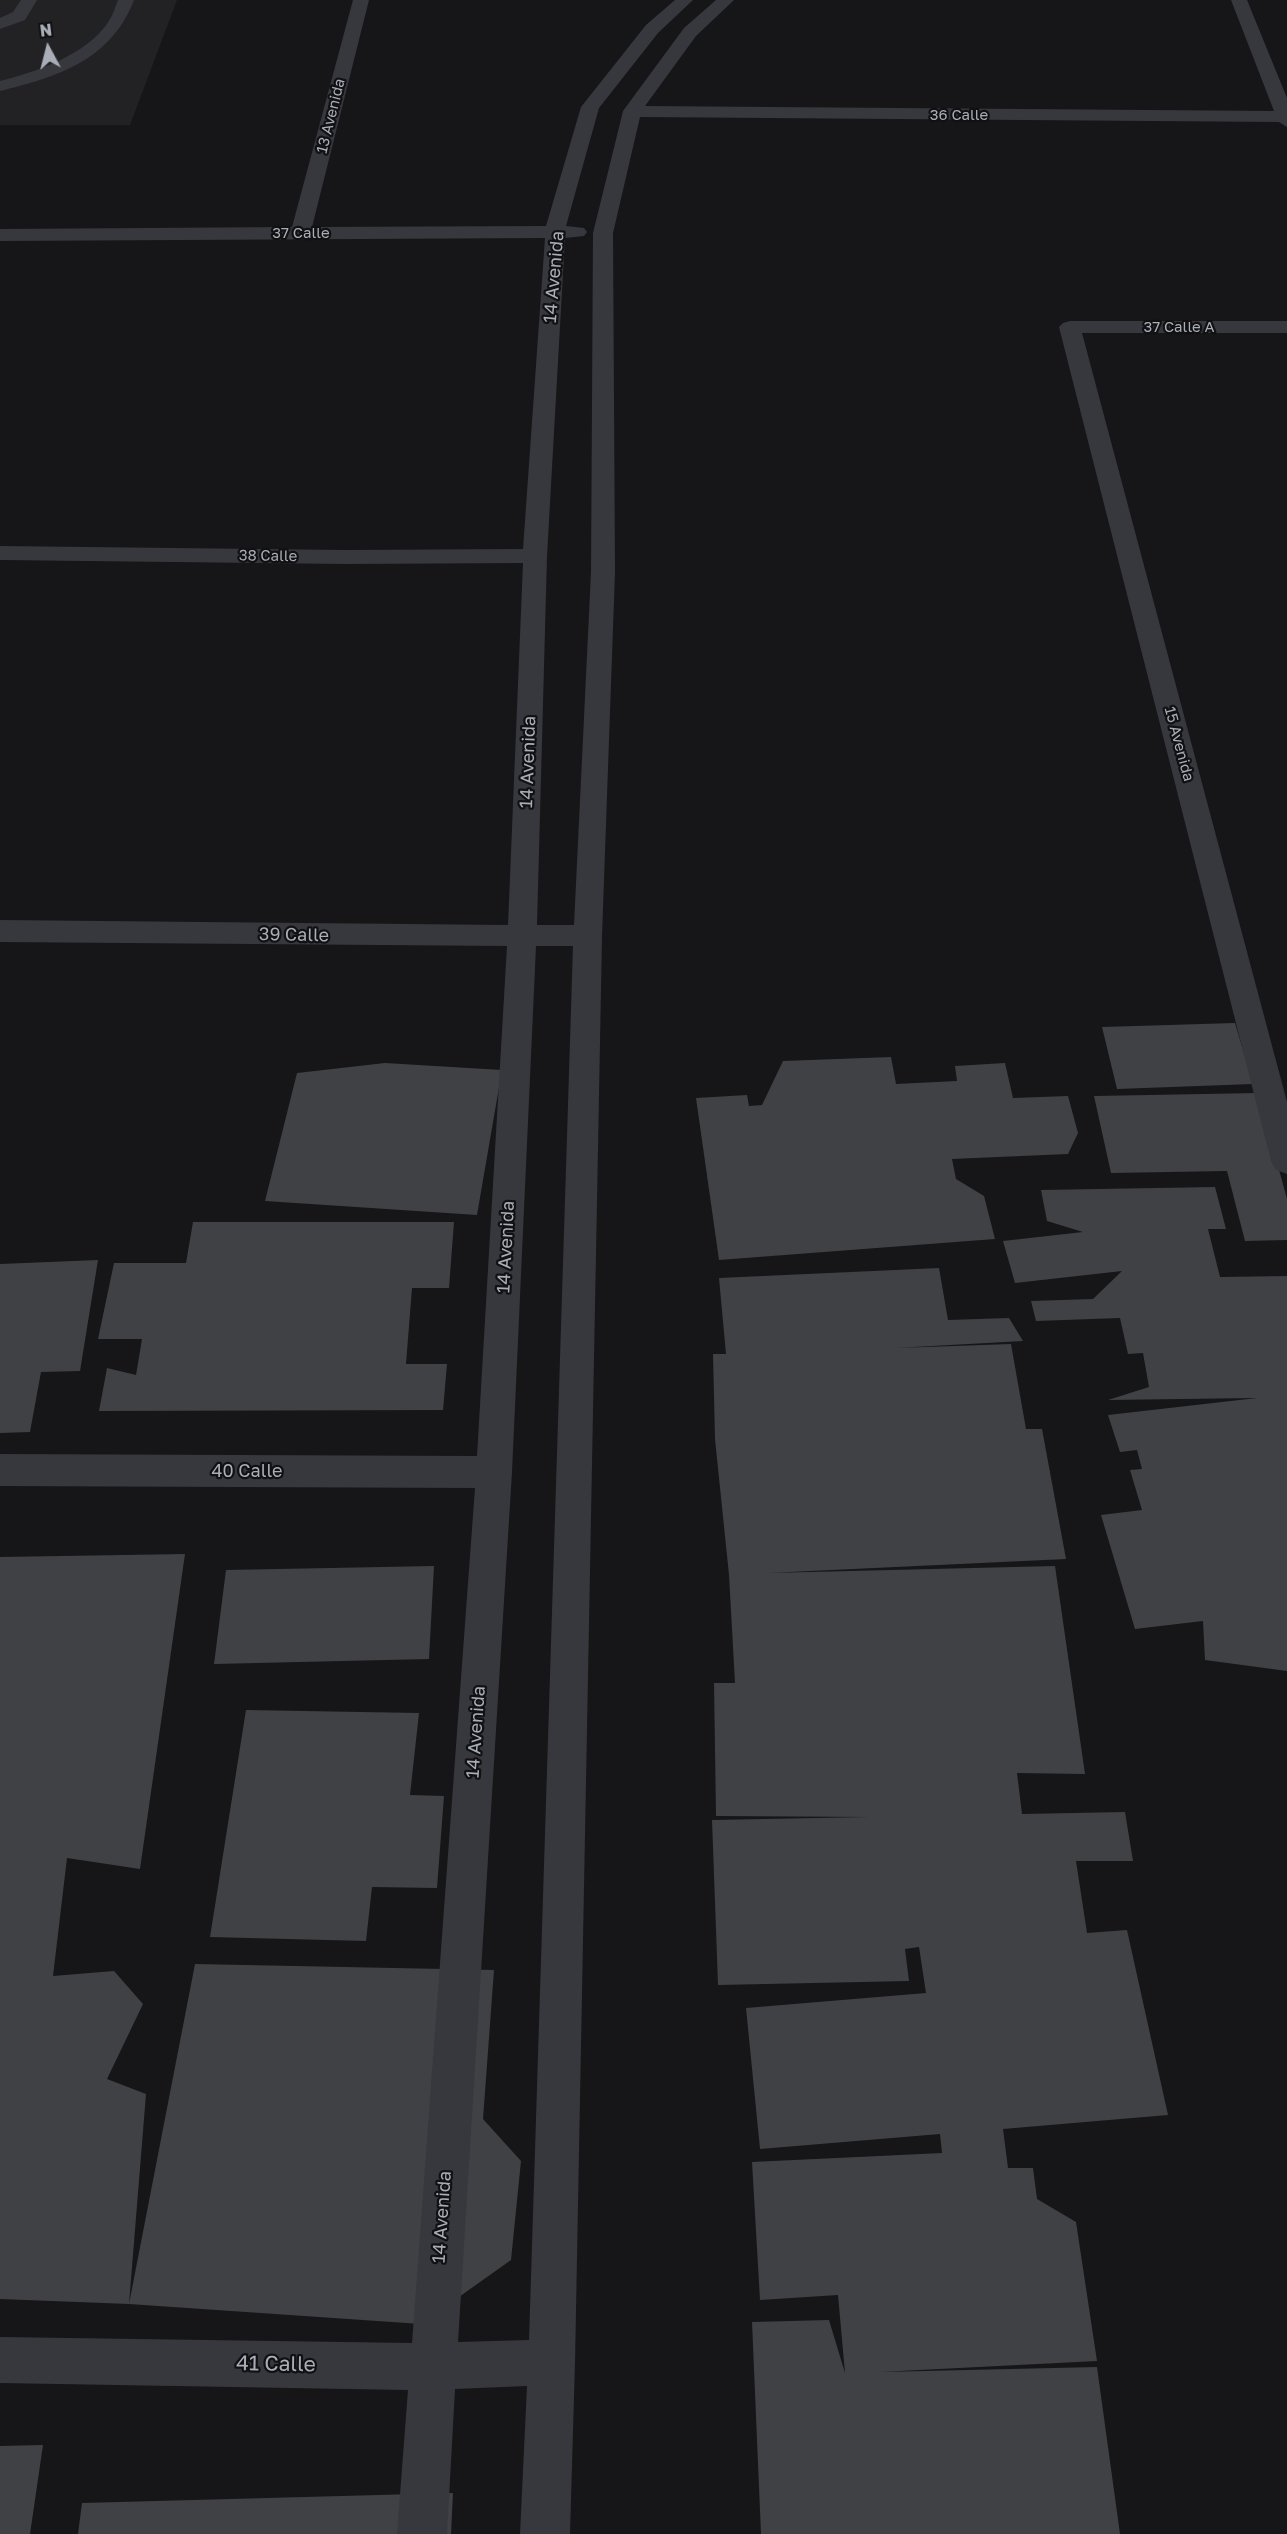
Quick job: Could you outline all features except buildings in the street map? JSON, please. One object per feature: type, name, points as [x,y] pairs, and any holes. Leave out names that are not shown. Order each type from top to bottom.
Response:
[{"type":"street","points":[[0,24],[19,16],[29,0]]},
{"type":"street","points":[[0,86],[45,72],[102,39],[116,23],[126,0]]},
{"type":"street","name":"13 Avenida","points":[[301,233],[361,0]]},
{"type":"street","name":"14 Avenida","points":[[422,2534],[495,1472],[522,937],[536,556],[555,231],[590,107],[652,29],[685,0]]},
{"type":"street","points":[[545,2534],[552,2362],[588,936],[603,572],[603,233],[632,111],[690,32],[726,0]]},
{"type":"street","points":[[1239,0],[1286,119]]},
{"type":"street","name":"36 Calle","points":[[632,111],[1286,119]]},
{"type":"street","name":"37 Calle","points":[[0,235],[555,231],[603,233]]},
{"type":"street","name":"37 Calle A","points":[[1070,327],[1287,327]]},
{"type":"street","name":"15 Avenida","points":[[1070,327],[1287,1161]]},
{"type":"street","name":"38 Calle","points":[[0,553],[346,557],[536,556]]},
{"type":"street","name":"39 Calle","points":[[0,931],[588,936]]},
{"type":"street","name":"40 Calle","points":[[0,1470],[495,1472]]},
{"type":"street","name":"41 Calle","points":[[0,2360],[432,2367],[552,2362]]},
{"type":"shaded area","points":[[0,0],[177,0],[130,125],[0,125]]}]
